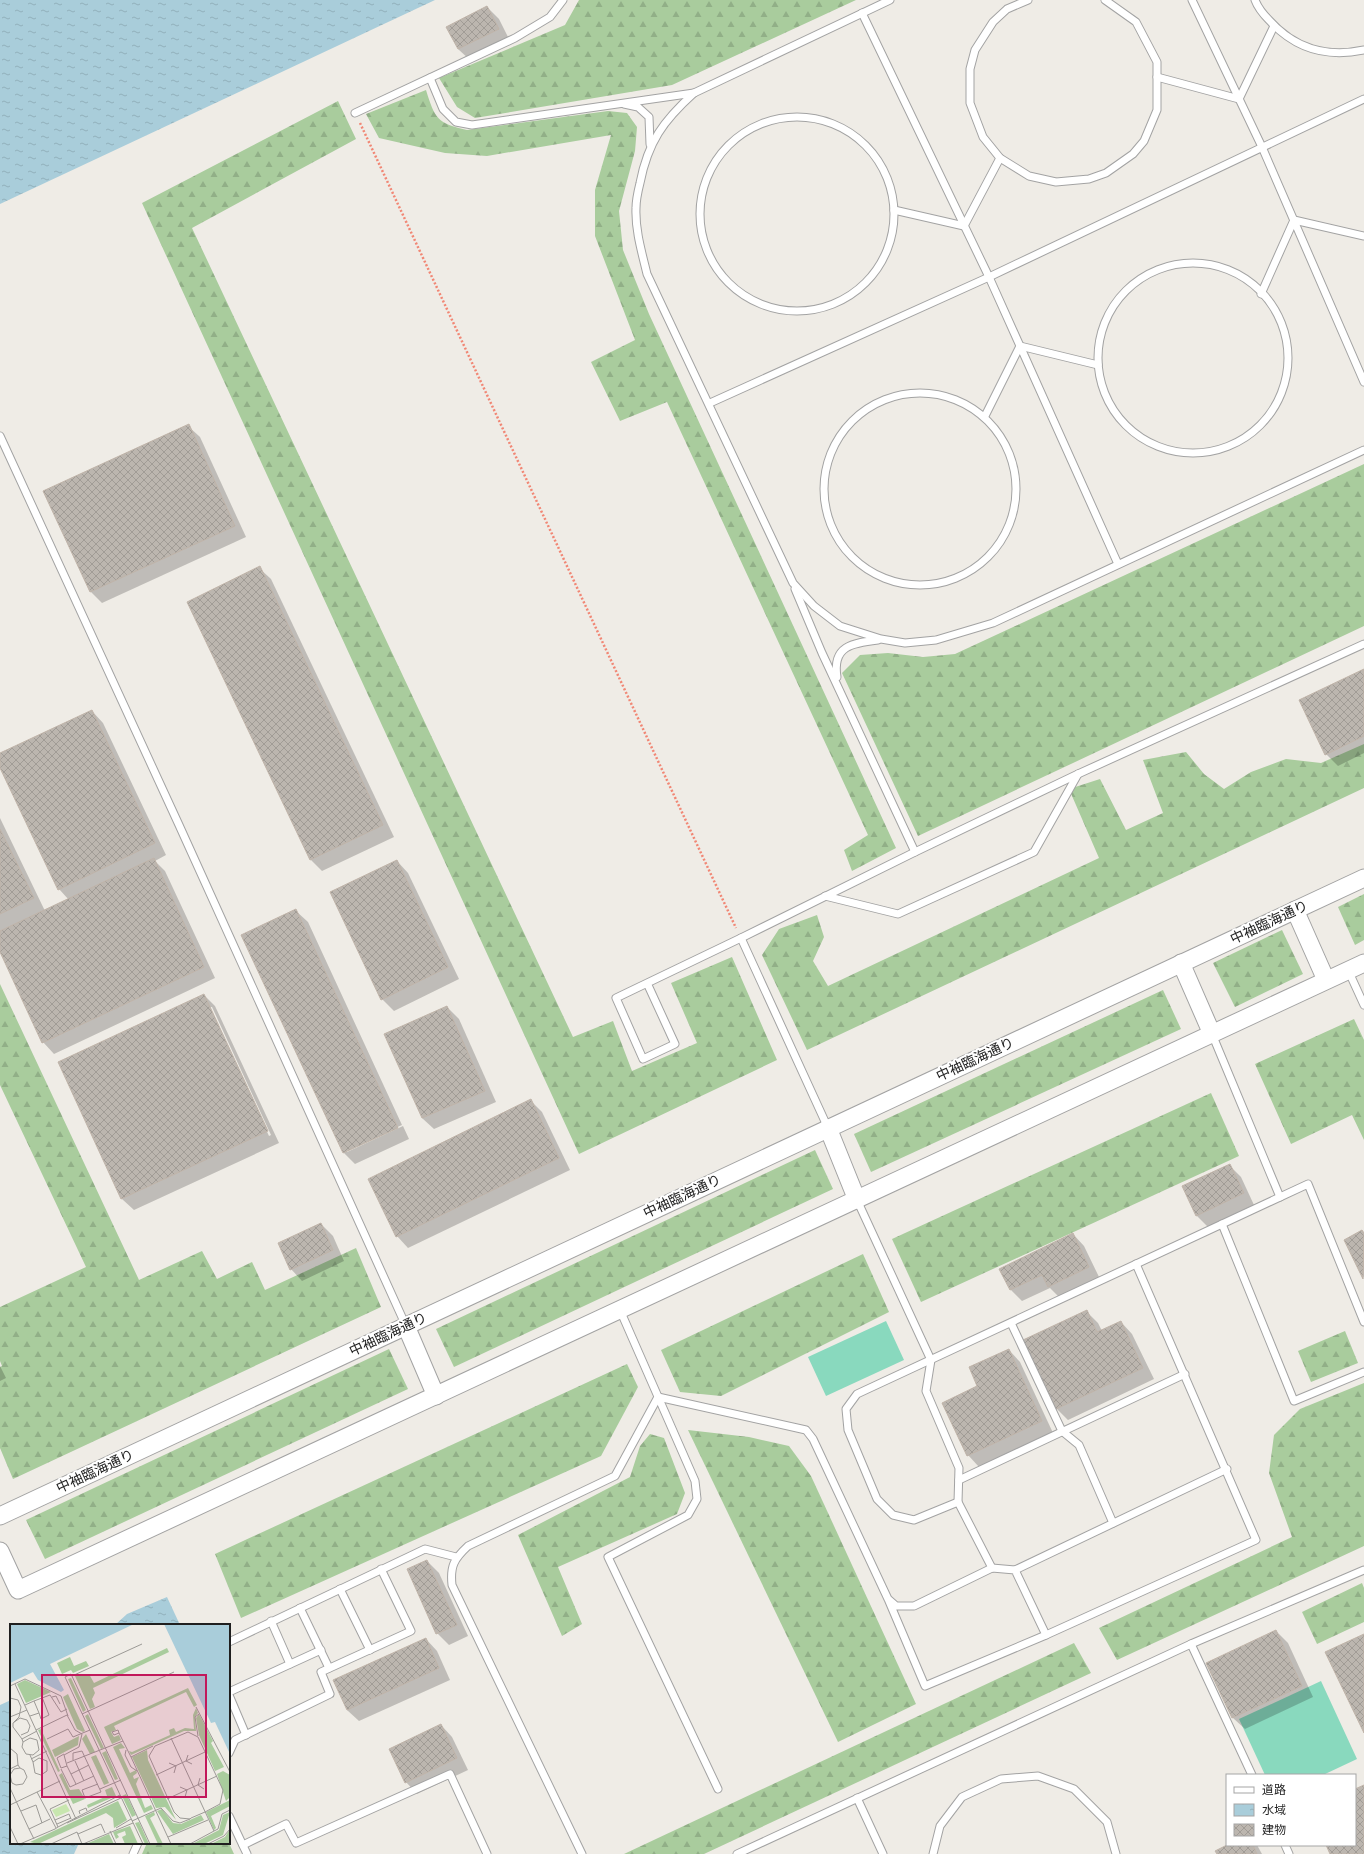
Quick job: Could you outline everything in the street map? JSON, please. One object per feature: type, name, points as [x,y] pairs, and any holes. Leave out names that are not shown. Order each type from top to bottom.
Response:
[{"type":"street","name":"中袖臨海通り","points":[[2,1512],[406,1326],[1364,878]]},
{"type":"street","points":[[1295,910],[1326,980]]},
{"type":"street","points":[[1181,963],[1212,1034]]},
{"type":"street","points":[[0,1551],[18,1590],[1364,963]]},
{"type":"street","points":[[828,1128],[857,1200]]},
{"type":"street","points":[[406,1326],[436,1396]]},
{"type":"lane","points":[[355,113],[515,38],[550,17],[563,0]]},
{"type":"lane","points":[[890,0],[694,93],[672,113],[654,138],[642,172],[635,207],[639,242],[647,274],[710,403],[915,852]]},
{"type":"lane","points":[[1028,0],[1007,9],[993,22],[975,50],[970,69],[970,103],[983,137],[1000,158],[1029,176],[1056,182],[1089,180],[1106,173],[1133,154],[1144,141],[1157,110],[1157,62],[1136,22],[1105,0]]},
{"type":"lane","points":[[1192,0],[1262,147],[1364,382]]},
{"type":"lane","points":[[1255,0],[1257,7],[1282,35],[1312,50],[1345,54],[1364,50]]},
{"type":"lane","points":[[862,13],[988,277],[1118,564]]},
{"type":"lane","points":[[1239,99],[1274,26]]},
{"type":"lane","points":[[1157,77],[1239,99]]},
{"type":"lane","points":[[430,78],[443,109],[456,122],[472,125],[694,93]]},
{"type":"lane","points":[[710,403],[988,277],[1364,99]]},
{"type":"lane","points":[[620,103],[638,107],[649,117],[650,148]]},
{"type":"lane","points":[[806,116],[851,132],[883,168],[894,200],[894,210],[894,224],[884,256],[867,281],[837,302],[792,311],[759,304],[741,294],[717,270],[706,248],[699,215],[700,195],[721,150],[756,124],[806,116]]},
{"type":"lane","points":[[964,226],[1000,158]]},
{"type":"lane","points":[[894,210],[964,226]]},
{"type":"lane","points":[[1294,220],[1364,236]]},
{"type":"lane","points":[[1261,294],[1294,220]]},
{"type":"lane","points":[[1199,261],[1246,276],[1261,294],[1277,311],[1288,343],[1288,369],[1279,401],[1250,435],[1221,451],[1194,455],[1158,448],[1119,420],[1098,380],[1096,346],[1111,306],[1143,274],[1175,262],[1199,261]]},
{"type":"lane","points":[[1020,346],[1098,365]]},
{"type":"lane","points":[[985,416],[1020,346]]},
{"type":"lane","points":[[917,391],[950,396],[985,416],[1006,442],[1016,474],[1015,508],[998,548],[973,571],[942,584],[908,585],[892,582],[885,580],[856,562],[828,521],[823,488],[830,452],[848,423],[872,403],[917,391]]},
{"type":"lane","points":[[0,436],[179,825],[406,1326]]},
{"type":"lane","points":[[838,686],[835,666],[838,654],[847,646],[864,641],[881,640],[904,643],[936,640],[993,623],[1364,450]]},
{"type":"lane","points":[[793,583],[814,606],[840,626],[881,640]]},
{"type":"lane","points":[[647,983],[675,1044],[643,1059],[616,998],[1078,774],[1364,644]]},
{"type":"lane","points":[[825,896],[898,914],[1034,852],[1078,774]]},
{"type":"lane","points":[[741,938],[828,1128]]},
{"type":"lane","points":[[1348,970],[1364,1005]]},
{"type":"lane","points":[[1212,1034],[1280,1197]]},
{"type":"lane","points":[[958,1502],[914,1520],[893,1516],[877,1499],[848,1430],[846,1410],[857,1394],[1308,1184],[1364,1322]]},
{"type":"lane","points":[[857,1200],[931,1360],[926,1391],[959,1468],[958,1502],[992,1568]]},
{"type":"lane","points":[[1222,1224],[1294,1401],[1364,1372]]},
{"type":"lane","points":[[658,1397],[806,1430],[813,1439],[888,1599],[925,1686],[1046,1635],[1256,1540],[1227,1469],[1136,1264]]},
{"type":"lane","points":[[620,1310],[695,1481],[697,1499],[688,1516],[608,1557],[718,1789]]},
{"type":"lane","points":[[1011,1323],[1062,1431],[1079,1445],[1114,1523]]},
{"type":"lane","points":[[959,1480],[1185,1374]]},
{"type":"lane","points":[[582,1854],[452,1585],[451,1572],[456,1557],[468,1546],[615,1476],[658,1397]]},
{"type":"lane","points":[[888,1599],[896,1606],[914,1606],[992,1568],[1015,1570],[1227,1469]]},
{"type":"lane","points":[[230,1642],[425,1549],[456,1557]]},
{"type":"lane","points":[[230,1750],[235,1740],[330,1694],[320,1672],[411,1631],[382,1569]]},
{"type":"lane","points":[[1015,1570],[1046,1635]]},
{"type":"lane","points":[[737,1854],[1191,1644],[1364,1570]]},
{"type":"lane","points":[[340,1589],[370,1650]]},
{"type":"lane","points":[[300,1608],[329,1668]]},
{"type":"lane","points":[[271,1621],[290,1664]]},
{"type":"lane","points":[[1191,1644],[1252,1774]]},
{"type":"lane","points":[[230,1694],[320,1650]]},
{"type":"lane","points":[[230,1696],[246,1735]]},
{"type":"lane","points":[[242,1845],[286,1824],[296,1843],[450,1774],[487,1854]]},
{"type":"lane","points":[[933,1854],[940,1826],[962,1797],[1001,1779],[1038,1776],[1074,1789],[1102,1816],[1107,1822],[1116,1854]]},
{"type":"lane","points":[[857,1798],[884,1854]]},
{"type":"lane","points":[[230,1818],[247,1854]]},
{"type":"lane","points":[[133,1854],[138,1844]]},
{"type":"path","points":[[355,113],[741,938]]},
{"type":"green space","points":[[579,0],[856,0],[672,85],[475,118],[457,107],[439,78],[565,25]]},
{"type":"green space","points":[[426,90],[435,114],[443,122],[467,130],[608,111],[627,113],[637,127],[635,151],[619,211],[623,250],[649,314],[896,848],[852,871],[844,850],[868,835],[667,402],[620,421],[591,362],[635,340],[595,236],[595,190],[611,135],[487,156],[445,153],[379,138],[366,114]]},
{"type":"green space","points":[[338,101],[356,139],[192,228],[573,1037],[613,1021],[632,1071],[697,1043],[671,983],[732,957],[777,1060],[579,1154],[142,203]]},
{"type":"green space","points":[[1364,464],[1364,626],[918,836],[842,673],[860,655],[888,653],[923,657],[955,654]]},
{"type":"green space","points":[[1364,744],[1364,788],[807,1050],[762,955],[779,929],[817,915],[824,937],[813,961],[828,986],[1099,858],[1069,789],[1100,779],[1126,830],[1163,813],[1143,760],[1186,752],[1204,774],[1224,789],[1251,772],[1286,759],[1321,763]]},
{"type":"green space","points":[[1364,894],[1364,940],[1355,945],[1338,907]]},
{"type":"green space","points":[[1282,930],[1303,974],[1235,1007],[1213,963]]},
{"type":"green space","points":[[0,984],[139,1280],[202,1251],[217,1279],[252,1262],[265,1290],[356,1248],[381,1307],[13,1479],[0,1448],[0,1367],[2,1366],[0,1361],[0,1307],[86,1267],[0,1085]]},
{"type":"green space","points":[[1163,990],[1181,1029],[871,1172],[854,1134]]},
{"type":"green space","points":[[1354,1019],[1364,1040],[1364,1140],[1352,1115],[1291,1144],[1255,1064]]},
{"type":"green space","points":[[1211,1093],[1239,1156],[921,1302],[892,1239]]},
{"type":"green space","points":[[815,1150],[833,1189],[454,1367],[436,1329]]},
{"type":"green space","points":[[863,1254],[889,1312],[721,1396],[680,1392],[661,1350]]},
{"type":"green space","points":[[886,1321],[904,1360],[826,1396],[808,1357]]},
{"type":"green space","points":[[1345,1331],[1358,1363],[1311,1382],[1298,1351]]},
{"type":"green space","points":[[389,1349],[408,1389],[45,1559],[26,1520]]},
{"type":"green space","points":[[627,1364],[638,1387],[601,1456],[241,1618],[215,1554]]},
{"type":"green space","points":[[1364,1383],[1364,1546],[1117,1660],[1099,1628],[1292,1537],[1269,1473],[1274,1435],[1300,1409]]},
{"type":"green space","points":[[688,1430],[749,1437],[789,1446],[811,1476],[916,1704],[838,1742]]},
{"type":"green space","points":[[650,1434],[664,1438],[685,1493],[677,1514],[558,1567],[582,1624],[562,1636],[518,1535],[630,1477],[640,1446]]},
{"type":"green space","points":[[1362,1583],[1364,1588],[1364,1622],[1317,1644],[1302,1612]]},
{"type":"green space","points":[[1074,1643],[1091,1673],[704,1854],[624,1854]]},
{"type":"green space","points":[[1321,1681],[1357,1759],[1325,1774],[1265,1774],[1239,1719]]},
{"type":"green space","points":[[147,1844],[229,1844],[234,1854],[142,1854]]},
{"type":"water","points":[[0,0],[435,0],[0,204]]},
{"type":"water","points":[[167,1597],[180,1624],[116,1624],[127,1614]]},
{"type":"water","points":[[10,1700],[10,1844],[79,1844],[74,1854],[0,1854],[0,1705]]},
{"type":"building","points":[[487,6],[499,29],[458,49],[446,27]]},
{"type":"building","points":[[189,424],[235,526],[90,592],[43,491]]},
{"type":"building","points":[[260,566],[383,825],[310,860],[187,602]]},
{"type":"building","points":[[1364,669],[1364,736],[1325,755],[1299,700]]},
{"type":"building","points":[[92,710],[155,843],[58,890],[0,768],[0,753]]},
{"type":"building","points":[[0,829],[34,898],[0,914]]},
{"type":"building","points":[[154,858],[204,967],[42,1043],[0,952],[0,931]]},
{"type":"building","points":[[397,860],[448,967],[381,1000],[330,892]]},
{"type":"building","points":[[296,909],[398,1128],[343,1153],[241,935]]},
{"type":"building","points":[[204,994],[268,1131],[121,1199],[58,1062]]},
{"type":"building","points":[[447,1006],[485,1091],[422,1118],[384,1034]]},
{"type":"building","points":[[531,1099],[559,1158],[396,1237],[368,1179]]},
{"type":"building","points":[[1230,1164],[1244,1193],[1196,1216],[1182,1186]]},
{"type":"building","points":[[321,1223],[333,1250],[290,1270],[278,1243]]},
{"type":"building","points":[[1362,1230],[1364,1233],[1363,1279],[1344,1240]]},
{"type":"building","points":[[1073,1233],[1089,1267],[1048,1287],[1042,1275],[1010,1290],[999,1269]]},
{"type":"building","points":[[1087,1310],[1097,1332],[1121,1321],[1143,1368],[1056,1409],[1023,1340]]},
{"type":"building","points":[[1009,1349],[1042,1421],[967,1456],[942,1403],[977,1386],[969,1367]]},
{"type":"building","points":[[427,1560],[457,1625],[436,1634],[407,1569]]},
{"type":"building","points":[[1276,1630],[1302,1686],[1232,1718],[1206,1663]]},
{"type":"building","points":[[1364,1634],[1364,1733],[1325,1652]]},
{"type":"building","points":[[426,1638],[439,1668],[347,1710],[333,1680]]},
{"type":"building","points":[[441,1724],[457,1758],[405,1783],[389,1749]]},
{"type":"building","points":[[1364,1785],[1364,1854],[1330,1854],[1326,1846],[1356,1846],[1356,1789]]},
{"type":"building","points":[[1226,1846],[1253,1846],[1257,1854],[1217,1854],[1215,1851]]}]
